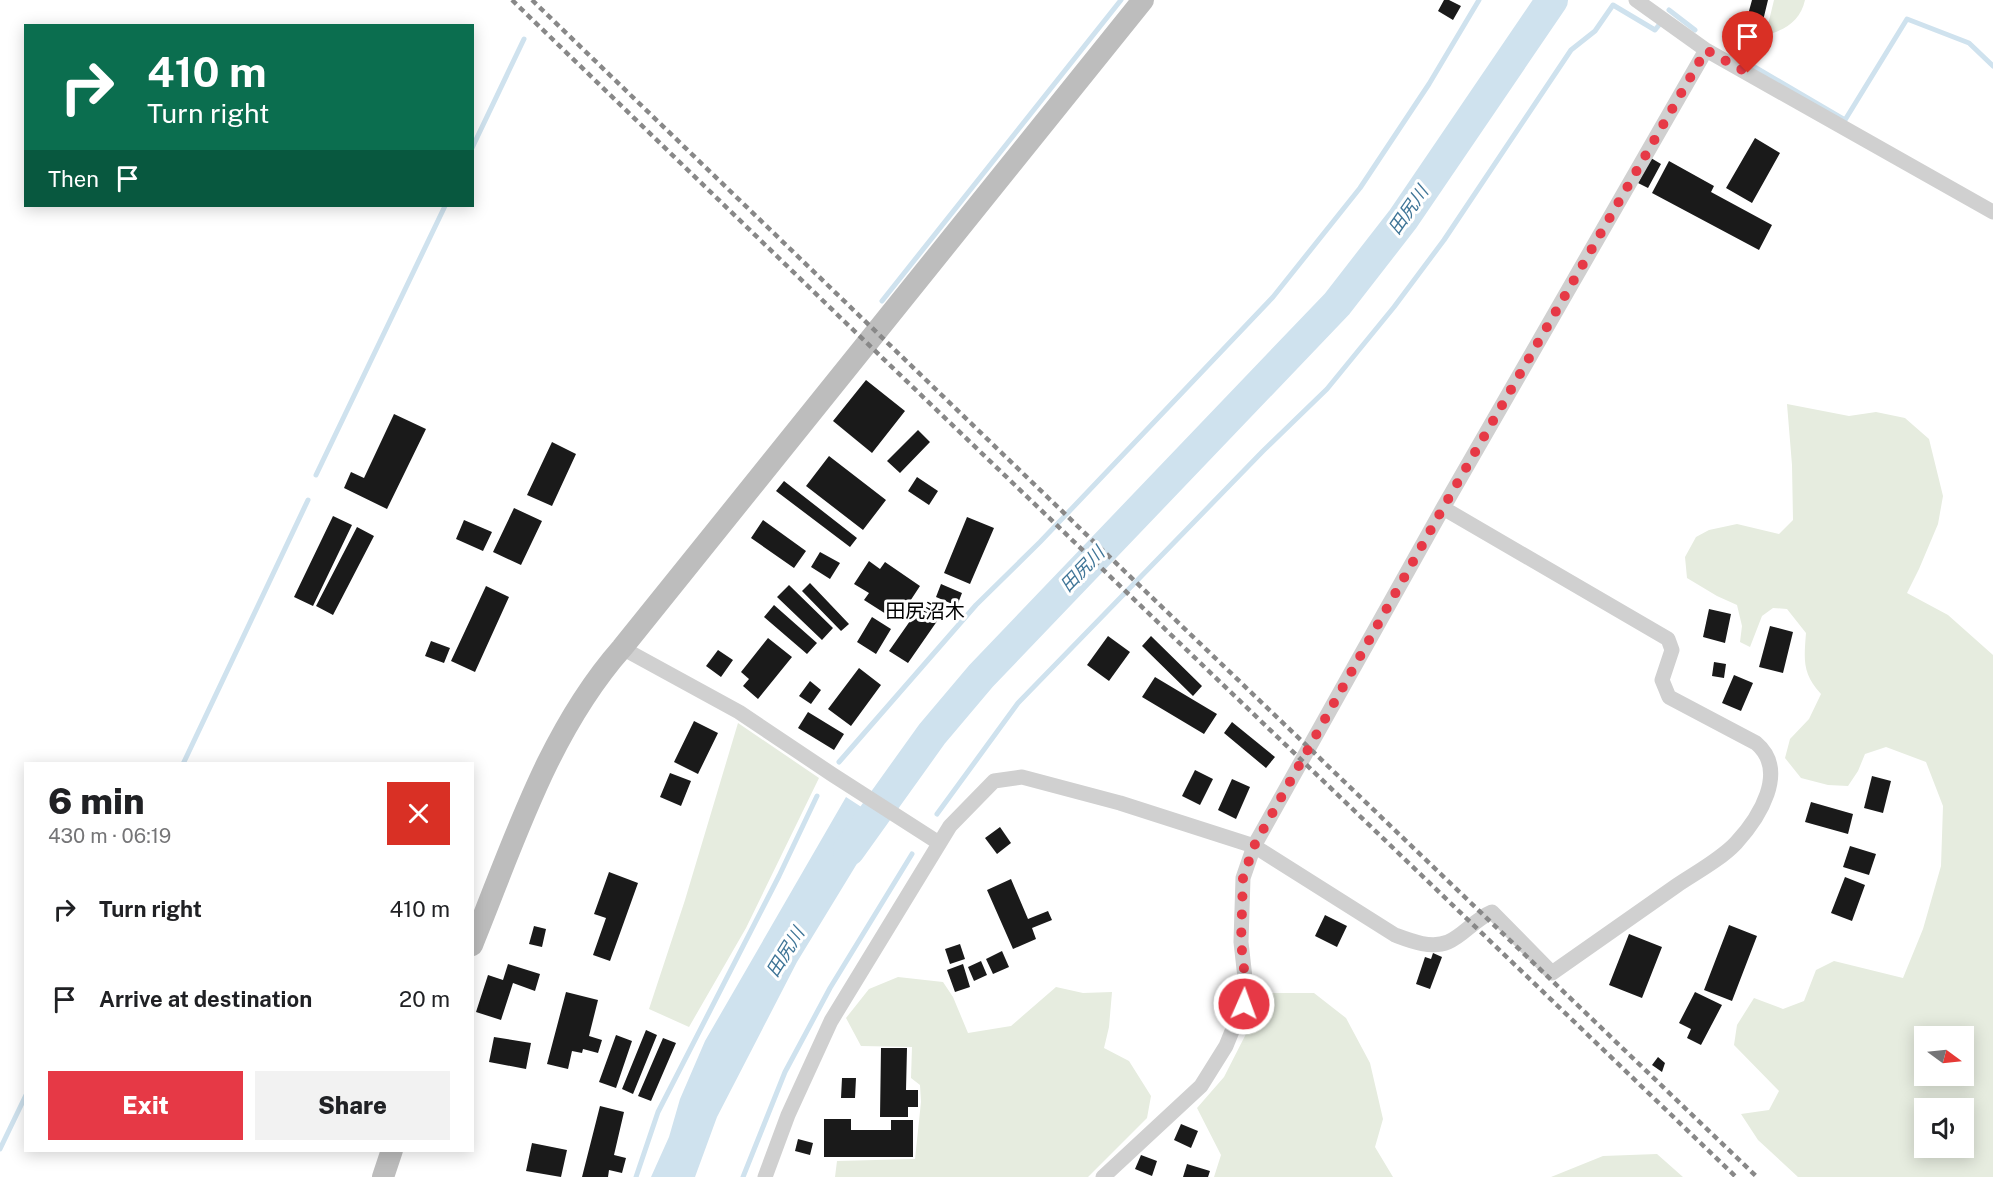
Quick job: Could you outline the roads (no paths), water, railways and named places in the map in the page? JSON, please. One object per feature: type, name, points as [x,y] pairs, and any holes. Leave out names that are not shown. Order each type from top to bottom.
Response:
[{"type":"street","points":[[474,940],[545,767],[572,715],[600,674],[1143,0]]},
{"type":"street","points":[[1640,1],[1706,50],[1993,212]]},
{"type":"street","points":[[1103,1177],[1201,1086],[1226,1046],[1244,1004],[1246,987],[1241,942],[1243,878],[1254,846],[1443,508],[1706,50]]},
{"type":"street","points":[[765,1177],[788,1115],[831,1021],[950,826],[994,781],[1022,777],[1120,803],[1254,846],[1395,935],[1415,942],[1434,945],[1448,942],[1492,912],[1552,973],[1734,844],[1763,805],[1771,783],[1766,752],[1756,743],[1670,697],[1662,680],[1671,650],[1668,639],[1443,508]]},
{"type":"street","points":[[622,648],[739,712],[939,843]]},
{"type":"street","points":[[383,1177],[391,1152]]},
{"type":"water","points":[[846,797],[883,821],[797,962],[717,1117],[695,1177],[651,1177],[669,1137],[680,1099],[705,1041]]},
{"type":"waterway","points":[[882,301],[1121,0]]},
{"type":"waterway","points":[[839,762],[976,605],[1040,542],[1273,297],[1360,188],[1429,84],[1479,0]]},
{"type":"waterway","name":"田尻川","points":[[849,850],[932,734],[981,676],[1337,304],[1403,219],[1552,0]]},
{"type":"waterway","points":[[937,814],[1018,703],[1263,451],[1327,389],[1394,307],[1444,240],[1571,50],[1595,31],[1613,5],[1655,30],[1659,25]]},
{"type":"waterway","points":[[1669,10],[1695,30]]},
{"type":"waterway","points":[[1746,62],[1845,120],[1907,19],[1969,43],[1993,66]]},
{"type":"waterway","points":[[474,144],[524,39]]},
{"type":"waterway","points":[[316,475],[445,207]]},
{"type":"waterway","points":[[184,762],[308,500]]},
{"type":"waterway","points":[[636,1177],[658,1112],[779,876],[817,796]]},
{"type":"waterway","points":[[743,1177],[785,1072],[830,988],[912,854]]},
{"type":"waterway","points":[[0,1149],[24,1099]]},
{"type":"railway","points":[[512,0],[1736,1177]]},
{"type":"railway","points":[[532,0],[1757,1177]]},
{"type":"district","name":"田尻沼木","points":[[925,611]]}]
